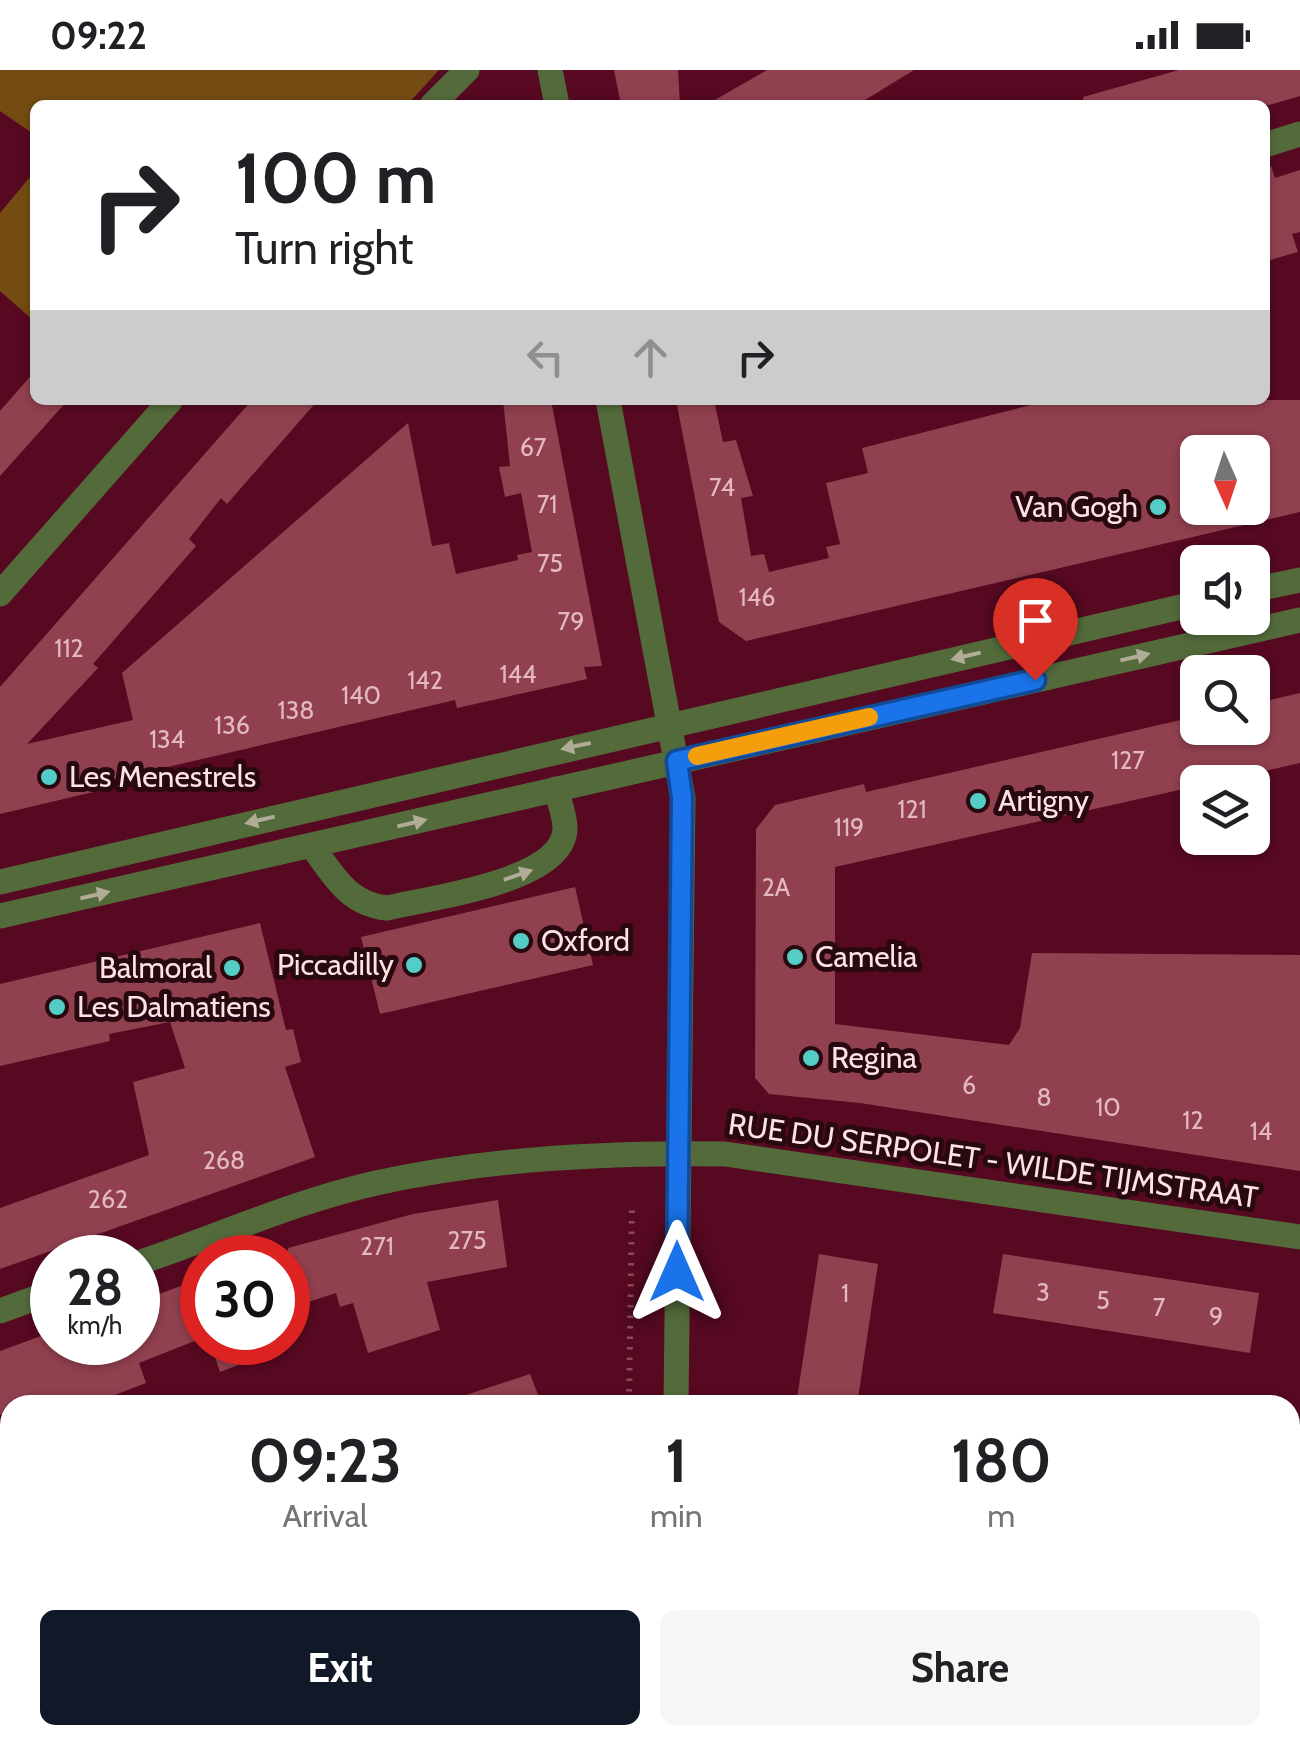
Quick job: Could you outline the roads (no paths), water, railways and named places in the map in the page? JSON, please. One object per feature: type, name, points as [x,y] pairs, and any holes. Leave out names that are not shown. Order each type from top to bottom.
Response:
[{"type":"street","points":[[437,100],[468,70]]},
{"type":"street","points":[[550,70],[555,100]]},
{"type":"street","points":[[1270,143],[1300,134]]},
{"type":"street","points":[[0,594],[166,405]]},
{"type":"street","points":[[609,405],[672,724],[682,798],[676,1395]]},
{"type":"street","points":[[1270,586],[1300,580]]},
{"type":"street","points":[[0,882],[1180,607]]},
{"type":"street","points":[[0,916],[1300,620]]},
{"type":"street","points":[[312,846],[351,896],[368,906],[386,908],[511,878],[542,864],[556,852],[566,830],[556,789]]},
{"type":"street","name":"RUE DU SERPOLET - WILDE TIJMSTRAAT","points":[[160,1256],[372,1184],[465,1167],[630,1152],[725,1154],[1300,1236]]},
{"type":"street","points":[[0,1311],[30,1300]]},
{"type":"place","name":"Van Gogh","points":[[1158,507]]},
{"type":"place","name":"Les Menestrels","points":[[49,777]]},
{"type":"place","name":"Artigny","points":[[978,801]]},
{"type":"place","name":"Oxford","points":[[521,941]]},
{"type":"place","name":"Camelia","points":[[795,957]]},
{"type":"place","name":"Piccadilly","points":[[414,965]]},
{"type":"place","name":"Balmoral","points":[[232,968]]},
{"type":"place","name":"Les Dalmatiens","points":[[57,1007]]},
{"type":"place","name":"Regina","points":[[811,1058]]}]
